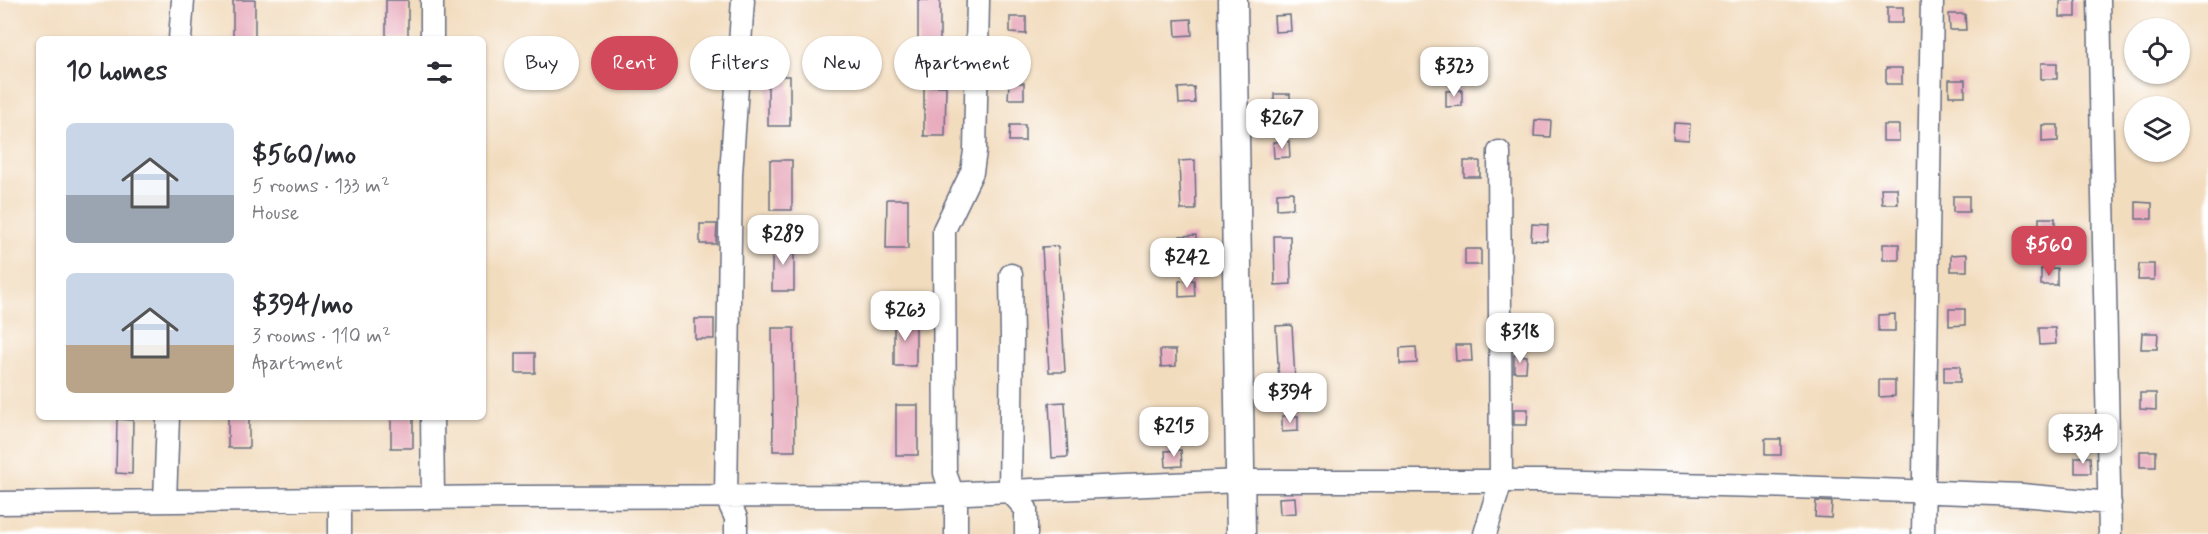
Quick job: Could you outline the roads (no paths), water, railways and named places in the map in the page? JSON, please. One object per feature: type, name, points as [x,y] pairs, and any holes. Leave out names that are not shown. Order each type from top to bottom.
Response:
[{"type":"main road","points":[[1233,0],[1241,534]]},
{"type":"street","points":[[180,36],[183,0]]},
{"type":"street","points":[[432,0],[432,36]]},
{"type":"street","points":[[736,534],[736,518],[726,496],[731,174],[743,0]]},
{"type":"street","points":[[956,534],[956,504],[945,473],[944,230],[972,172],[975,151],[978,0]]},
{"type":"street","points":[[1923,534],[1932,0]]},
{"type":"street","points":[[2099,0],[2110,534]]},
{"type":"street","points":[[1485,534],[1501,481],[1499,152]]},
{"type":"street","points":[[1011,275],[1010,491],[1026,509],[1026,534]]},
{"type":"street","points":[[165,501],[168,420]]},
{"type":"street","points":[[432,420],[433,498]]},
{"type":"street","points":[[0,503],[897,496],[1240,481],[1501,481],[1763,486],[2022,495],[2110,503]]},
{"type":"street","points":[[340,499],[340,534]]}]
